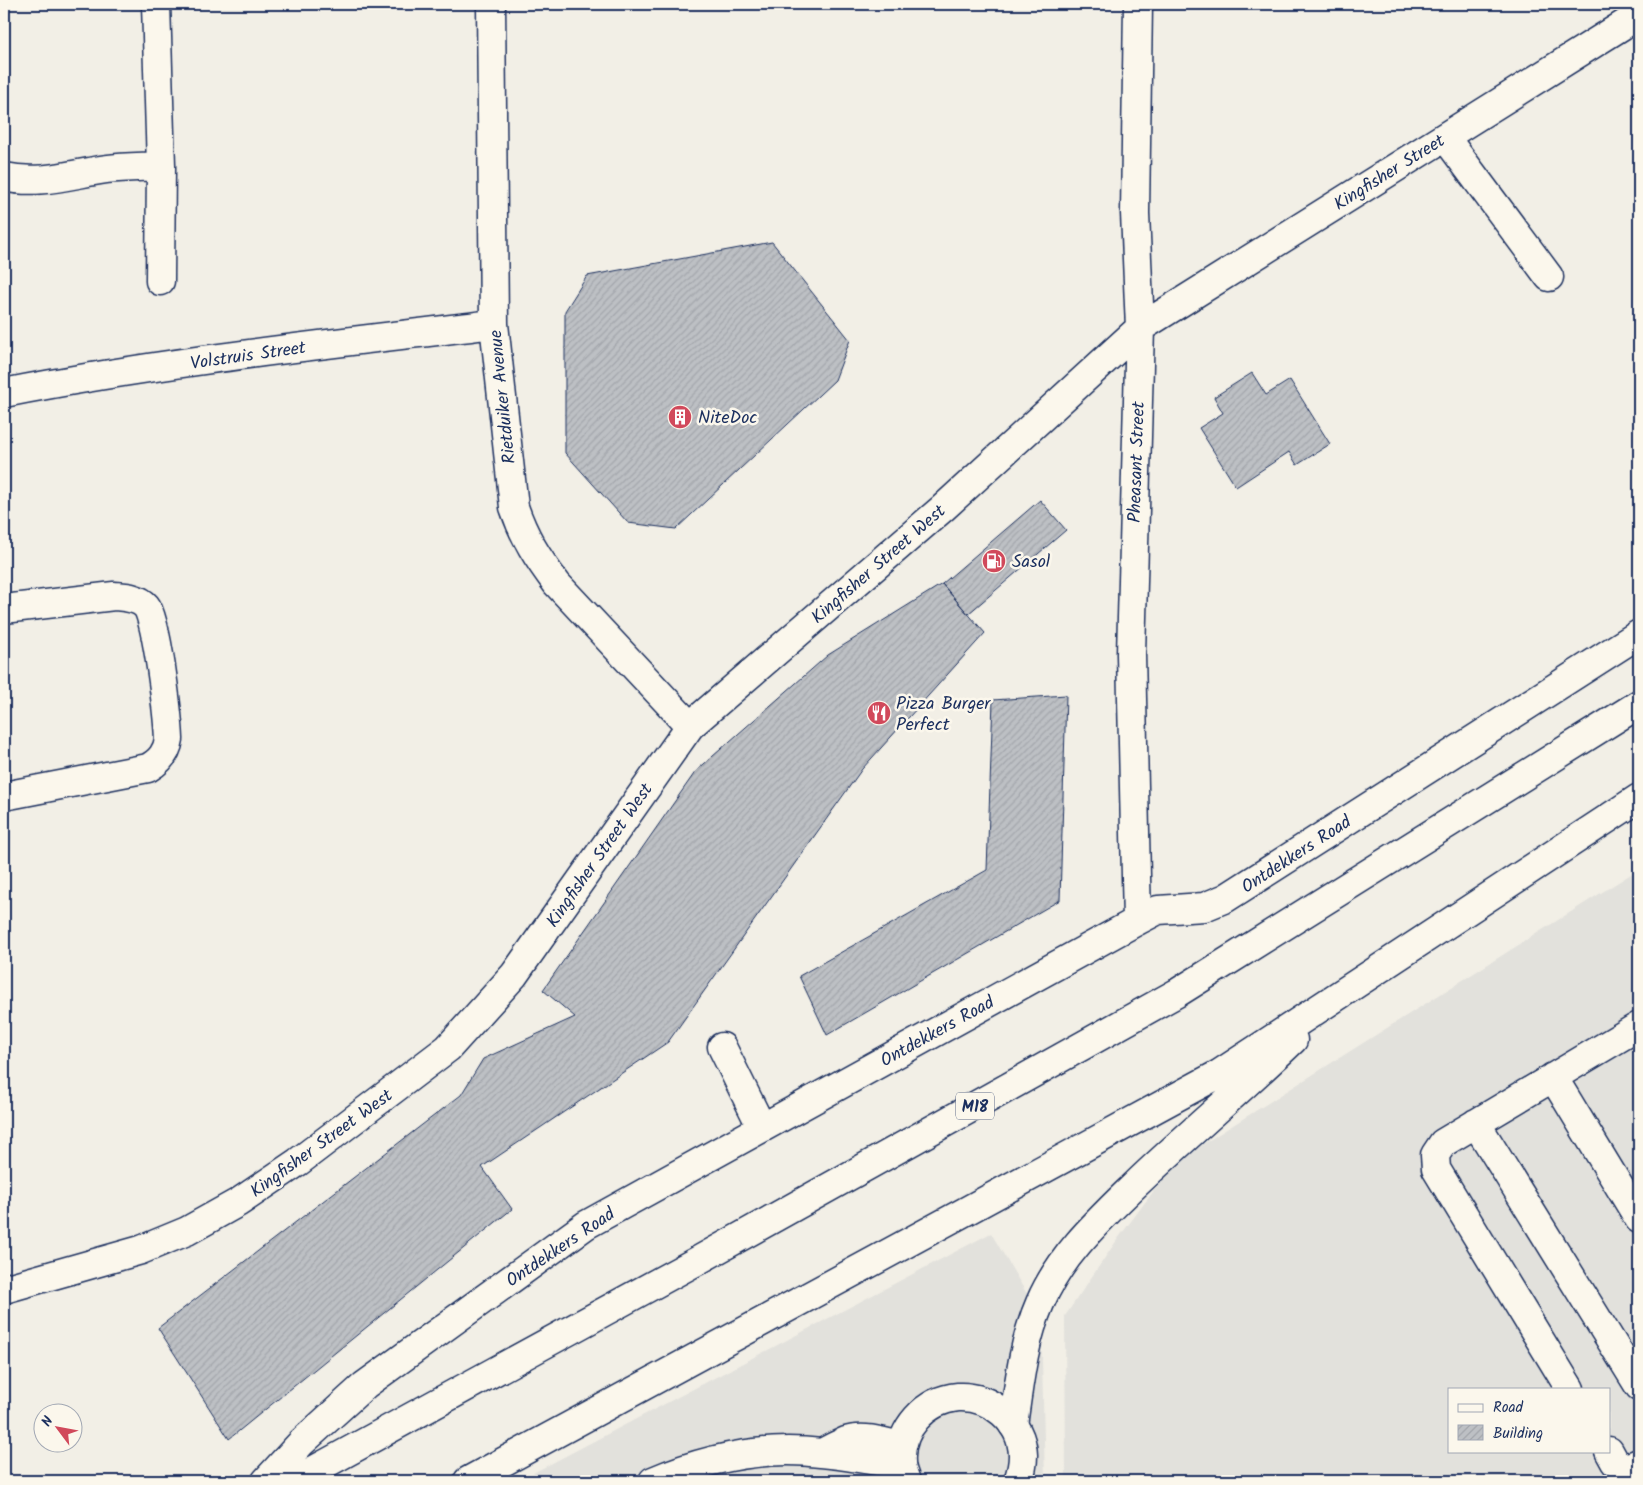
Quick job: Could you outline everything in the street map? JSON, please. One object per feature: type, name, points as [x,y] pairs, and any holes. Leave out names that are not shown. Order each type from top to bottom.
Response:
[{"type":"street","points":[[156,4],[161,166],[160,281]]},
{"type":"street","name":"Rietduiker Avenue","points":[[491,4],[494,324],[514,507],[522,530],[538,559],[556,584],[690,726]]},
{"type":"street","name":"Pheasant Street","points":[[1137,920],[1131,654],[1140,328],[1135,213],[1138,4]]},
{"type":"street","name":"Kingfisher Street","points":[[1140,328],[1639,15]]},
{"type":"street","points":[[1444,137],[1549,277]]},
{"type":"street","points":[[4,177],[18,180],[42,180],[108,169],[161,166]]},
{"type":"street","name":"Volstruis Street","points":[[4,393],[54,383],[258,353],[494,324]]},
{"type":"street","name":"Kingfisher Street West","points":[[4,1289],[141,1250],[187,1231],[239,1202],[298,1162],[448,1048],[514,975],[690,726],[943,508],[1140,328]]},
{"type":"street","points":[[4,609],[114,596],[132,598],[145,605],[150,612],[155,632],[170,739],[168,749],[163,756],[148,768],[4,796]]},
{"type":"street","name":"Ontdekkers Road","points":[[266,1481],[302,1442],[365,1386],[586,1225],[1137,920],[1158,910],[1204,907],[1226,898],[1639,634]]},
{"type":"street","name":"M18","points":[[294,1481],[698,1262],[1177,992],[1639,704]]},
{"type":"street","points":[[468,1481],[1219,1074],[1639,798]]},
{"type":"street","points":[[1013,1425],[1022,1363],[1029,1335],[1040,1304],[1064,1260],[1121,1199],[1342,994]]},
{"type":"street","points":[[1569,1388],[1436,1169],[1435,1155],[1442,1142],[1639,1026]]},
{"type":"street","points":[[722,1047],[762,1128]]},
{"type":"street","points":[[1553,1077],[1639,1219]]},
{"type":"street","points":[[1476,1123],[1639,1386]]},
{"type":"street","points":[[653,1481],[710,1460],[745,1454],[796,1450],[883,1463],[903,1464],[907,1432],[916,1418],[942,1400],[959,1397],[974,1398],[990,1404],[1003,1413],[1013,1425],[1020,1439],[1023,1454],[1021,1477]]},
{"type":"street","points":[[1610,1452],[1615,1462],[1626,1468],[1639,1463]]},
{"type":"shaded area","points":[[1639,869],[1639,1481],[1066,1481],[1065,1316],[1117,1240],[1176,1161]]},
{"type":"shaded area","points":[[991,1233],[1041,1318],[1045,1481],[518,1481]]},
{"type":"building","name":"NiteDoc","points":[[772,242],[850,340],[835,380],[676,529],[628,523],[565,453],[565,311],[587,276]]},
{"type":"building","points":[[1252,373],[1266,395],[1290,380],[1330,444],[1297,465],[1289,452],[1236,487],[1199,428],[1223,413],[1214,397]]},
{"type":"building","points":[[1040,500],[1066,530],[968,614],[942,584]]},
{"type":"building","points":[[942,584],[985,633],[862,769],[668,1042],[482,1167],[512,1209],[229,1439],[158,1328],[461,1095],[483,1059],[575,1017],[543,990],[696,771],[828,655]]},
{"type":"building","points":[[1066,695],[1060,900],[827,1035],[799,976],[987,870],[993,700]]},
{"type":"place","name":"NiteDoc","points":[[680,417]]},
{"type":"place","name":"Sasol","points":[[994,561]]},
{"type":"place","name":"Pizza Burger Perfect","points":[[879,713]]}]
